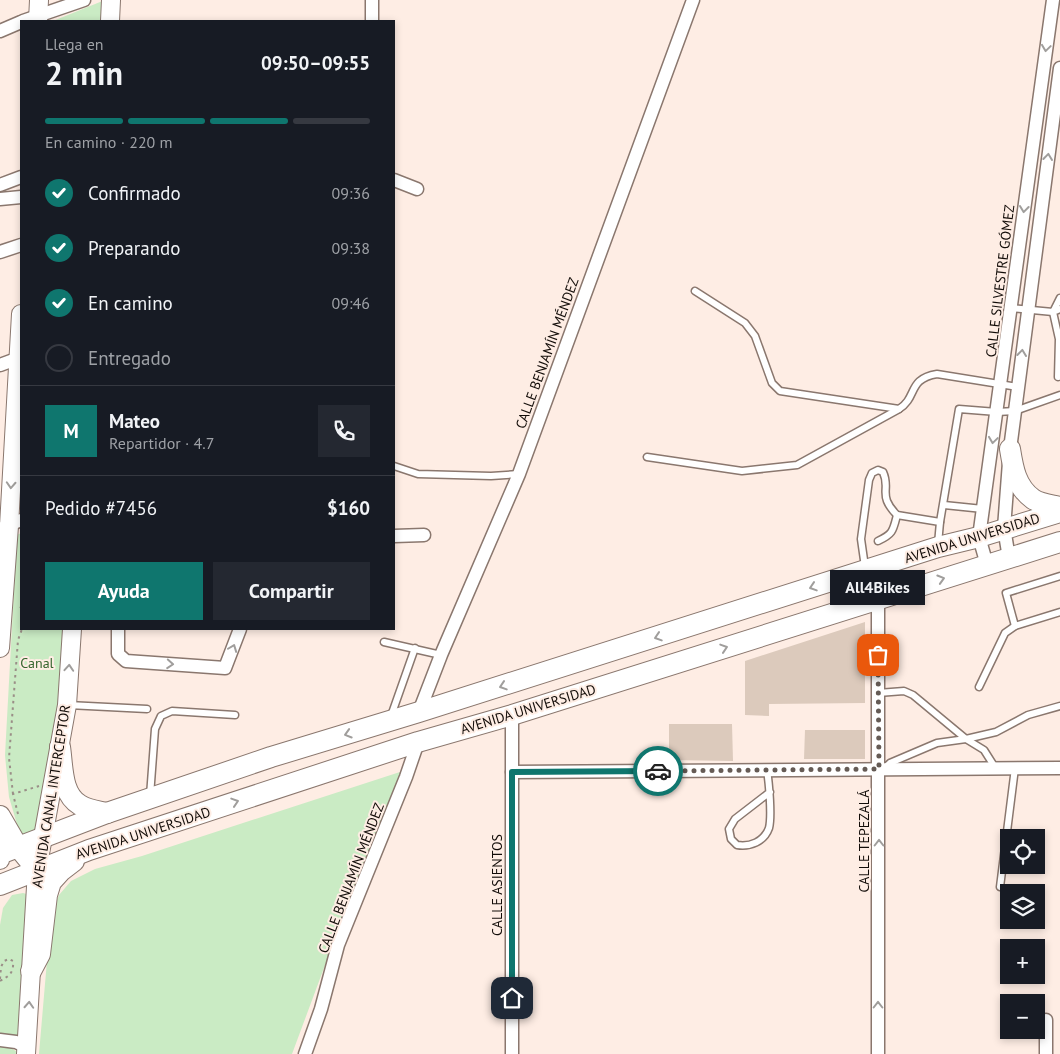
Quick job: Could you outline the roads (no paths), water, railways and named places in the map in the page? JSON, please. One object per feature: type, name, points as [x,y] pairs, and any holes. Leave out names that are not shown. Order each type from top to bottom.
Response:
[{"type":"main road","points":[[1010,449],[1013,472],[1020,486],[1034,500],[1060,507]]},
{"type":"main road","name":"AVENIDA UNIVERSIDAD","points":[[4,850],[43,838],[150,797],[271,757],[419,712],[938,547],[979,537],[1060,512]]},
{"type":"main road","name":"AVENIDA UNIVERSIDAD","points":[[0,885],[89,850],[418,742],[512,715],[1060,542]]},
{"type":"main road","points":[[60,747],[66,787],[70,798],[81,806],[107,813]]},
{"type":"main road","points":[[0,816],[4,850],[37,870]]},
{"type":"main road","points":[[31,970],[40,954],[47,895],[51,882],[60,870],[89,850]]},
{"type":"street","points":[[32,16],[84,0]]},
{"type":"street","points":[[110,20],[111,0]]},
{"type":"street","points":[[372,0],[372,20]]},
{"type":"street","name":"CALLE BENJAMÍN MÉNDEZ","points":[[419,712],[441,655],[519,474],[693,0]]},
{"type":"street","name":"CALLE SILVESTRE GÓMEZ","points":[[987,565],[979,537],[1052,0]]},
{"type":"street","points":[[0,31],[20,22]]},
{"type":"street","points":[[1009,558],[1004,528],[1010,449],[1058,101],[1060,68]]},
{"type":"street","points":[[0,185],[20,177]]},
{"type":"street","points":[[395,180],[417,189]]},
{"type":"street","points":[[0,199],[20,197]]},
{"type":"street","points":[[0,252],[20,245]]},
{"type":"street","points":[[0,648],[10,525],[20,336]]},
{"type":"street","points":[[0,365],[19,358]]},
{"type":"street","points":[[395,536],[424,535]]},
{"type":"street","name":"CALLE TEPEZALÁ","points":[[878,598],[878,692],[882,769],[878,1054]]},
{"type":"street","points":[[118,630],[118,654],[126,660],[225,668],[240,630]]},
{"type":"street","name":"AVENIDA CANAL INTERCEPTOR","points":[[26,1051],[37,870],[67,705],[74,633]]},
{"type":"street","name":"CALLE ASIENTOS","points":[[512,715],[512,1054]]},
{"type":"street","name":"CALLE BENJAMÍN MÉNDEZ","points":[[305,1054],[321,1009],[338,945],[396,804],[418,742]]},
{"type":"street","points":[[512,772],[1060,768]]},
{"type":"street","points":[[1046,1020],[1046,1054]]},
{"type":"street","points":[[0,1040],[16,1042],[26,1051]]},
{"type":"lane","points":[[1039,98],[1058,101]]},
{"type":"lane","points":[[695,291],[745,323],[756,336],[772,382],[780,391],[899,409]]},
{"type":"lane","points":[[1058,377],[1059,339],[1053,312],[1060,298]]},
{"type":"lane","points":[[1011,308],[1028,311],[1053,312],[1060,310]]},
{"type":"lane","points":[[647,457],[742,470],[798,465],[899,409],[906,404],[916,384],[925,376],[937,374],[1018,387]]},
{"type":"lane","points":[[938,547],[940,522],[959,409],[997,412],[1016,411],[1060,396]]},
{"type":"lane","points":[[395,466],[418,474],[491,476],[519,474]]},
{"type":"lane","points":[[866,570],[861,539],[869,480],[872,473],[878,470],[883,472],[887,481],[887,502],[896,515],[893,531],[889,536],[878,541]]},
{"type":"lane","points":[[944,505],[983,509]]},
{"type":"lane","points":[[896,515],[940,522]]},
{"type":"lane","points":[[1015,626],[1006,593],[1060,576]]},
{"type":"lane","points":[[979,687],[1004,633],[1015,626],[1060,612]]},
{"type":"lane","points":[[384,642],[441,655]]},
{"type":"lane","points":[[389,721],[414,648]]},
{"type":"lane","points":[[878,692],[904,691],[913,695],[966,739],[984,750],[996,769]]},
{"type":"lane","points":[[67,705],[148,709]]},
{"type":"lane","points":[[882,769],[890,763],[937,742],[966,739],[996,732],[1028,715],[1060,706]]},
{"type":"lane","points":[[150,797],[155,729],[161,716],[172,711],[235,714]]},
{"type":"lane","points":[[1000,884],[1015,768]]},
{"type":"lane","points":[[767,770],[770,792],[769,829],[753,845],[737,845],[731,839],[729,829],[735,819],[770,792]]},
{"type":"place","name":"All4Bikes","points":[[878,655]]},
{"type":"park label","name":"Canal","points":[[37,663]]}]
